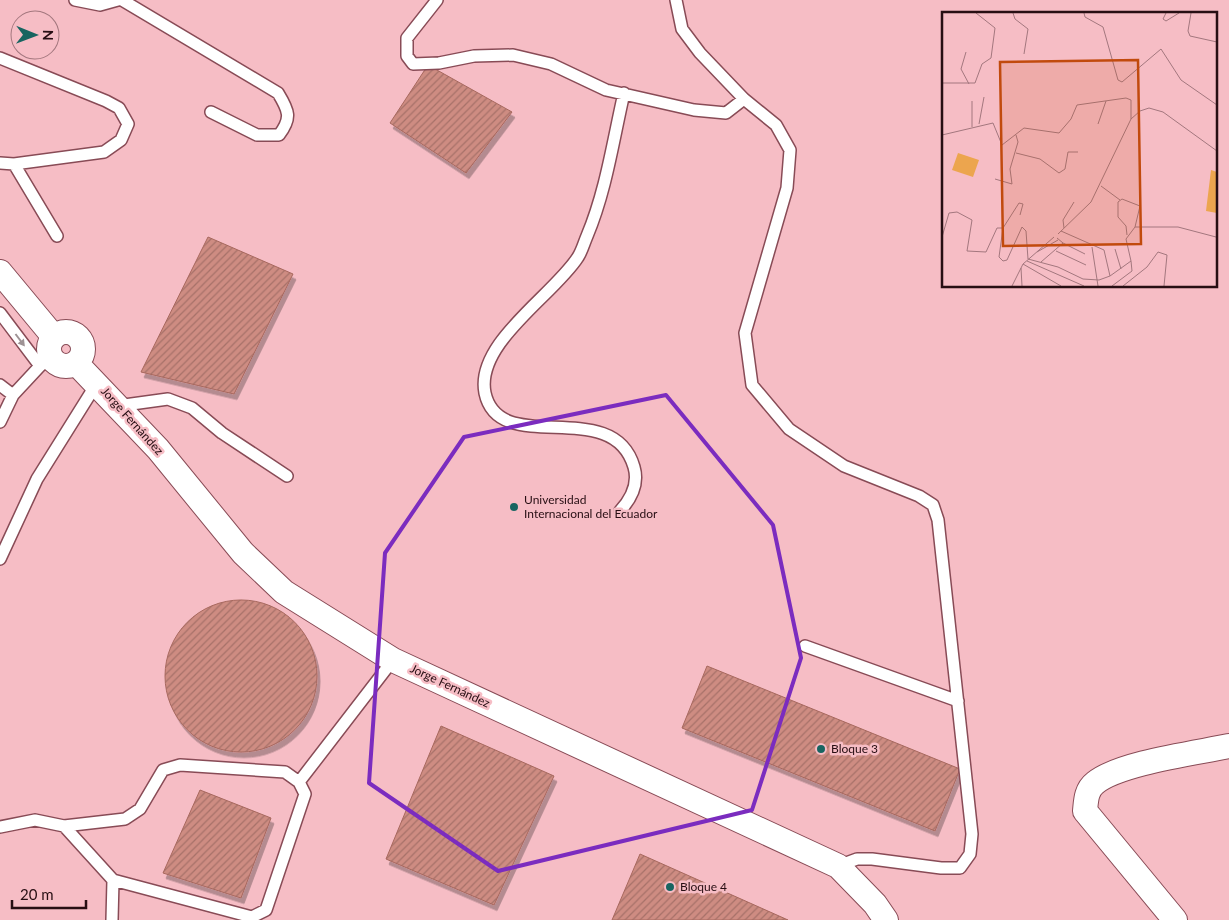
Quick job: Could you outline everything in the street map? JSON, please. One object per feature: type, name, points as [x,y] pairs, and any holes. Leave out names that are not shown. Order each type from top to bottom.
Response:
[{"type":"street","points":[[0,272],[48,353],[62,366],[76,363],[81,357],[82,341],[69,332],[48,353]]},
{"type":"street","name":"Jorge Fernández","points":[[76,363],[158,449],[243,553],[284,592],[393,660],[838,866],[876,904],[886,920]]},
{"type":"street","points":[[1174,920],[1085,811],[1086,796],[1094,784],[1118,770],[1229,746]]},
{"type":"lane","points":[[75,0],[100,5],[118,0]]},
{"type":"lane","points":[[122,0],[278,93],[288,109],[286,125],[279,135],[257,135],[211,112]]},
{"type":"lane","points":[[437,0],[406,38],[408,56],[413,64],[439,63],[474,56],[512,55],[551,64],[606,90],[694,110],[726,113],[744,99]]},
{"type":"lane","points":[[676,0],[682,29],[700,53],[744,99],[776,125],[790,150],[787,188],[745,333],[752,386],[789,429],[844,466],[919,496],[933,505],[938,520],[972,834],[970,854],[960,868],[941,868],[872,859],[857,860],[838,866]]},
{"type":"lane","points":[[0,58],[106,101],[119,108],[128,124],[121,140],[104,152],[14,164],[0,163]]},
{"type":"lane","points":[[620,512],[632,493],[635,471],[630,456],[621,444],[601,432],[589,428],[510,423],[492,408],[486,397],[484,378],[500,342],[578,257],[595,216],[624,93]]},
{"type":"lane","points":[[14,164],[57,236]]},
{"type":"lane","points":[[0,313],[48,353],[13,396],[0,422]]},
{"type":"lane","points":[[0,560],[36,479],[97,383]]},
{"type":"lane","points":[[0,385],[13,396]]},
{"type":"lane","points":[[117,406],[168,399],[192,408],[222,433],[286,476]]},
{"type":"lane","points":[[805,646],[958,701]]},
{"type":"lane","points":[[299,782],[393,660]]},
{"type":"lane","points":[[0,827],[36,820],[64,826],[125,818],[140,809],[162,770],[180,765],[285,772],[299,782],[305,794],[266,910],[252,917],[113,880],[64,826]]},
{"type":"lane","points":[[112,920],[113,880]]},
{"type":"highlighted area","points":[[666,395],[773,525],[801,658],[752,810],[498,871],[369,783],[385,553],[464,437]]},
{"type":"building","points":[[428,65],[512,112],[466,173],[390,123]]},
{"type":"building","points":[[208,237],[293,274],[234,394],[141,372]]},
{"type":"building","points":[[241,600],[270,606],[295,622],[311,647],[317,676],[311,705],[295,730],[270,746],[241,752],[212,746],[187,730],[171,705],[165,676],[171,647],[187,622],[212,606]]},
{"type":"building","name":"Bloque 3","points":[[707,666],[960,769],[935,831],[682,728]]},
{"type":"building","points":[[441,726],[554,776],[494,905],[386,859]]},
{"type":"building","points":[[200,790],[271,818],[241,898],[163,873]]},
{"type":"building","name":"Bloque 4","points":[[640,854],[788,920],[612,920]]},
{"type":"place","name":"Universidad Internacional del Ecuador","points":[[514,507]]},
{"type":"place","name":"Bloque 3","points":[[821,749]]},
{"type":"place","name":"Bloque 4","points":[[670,887]]}]
